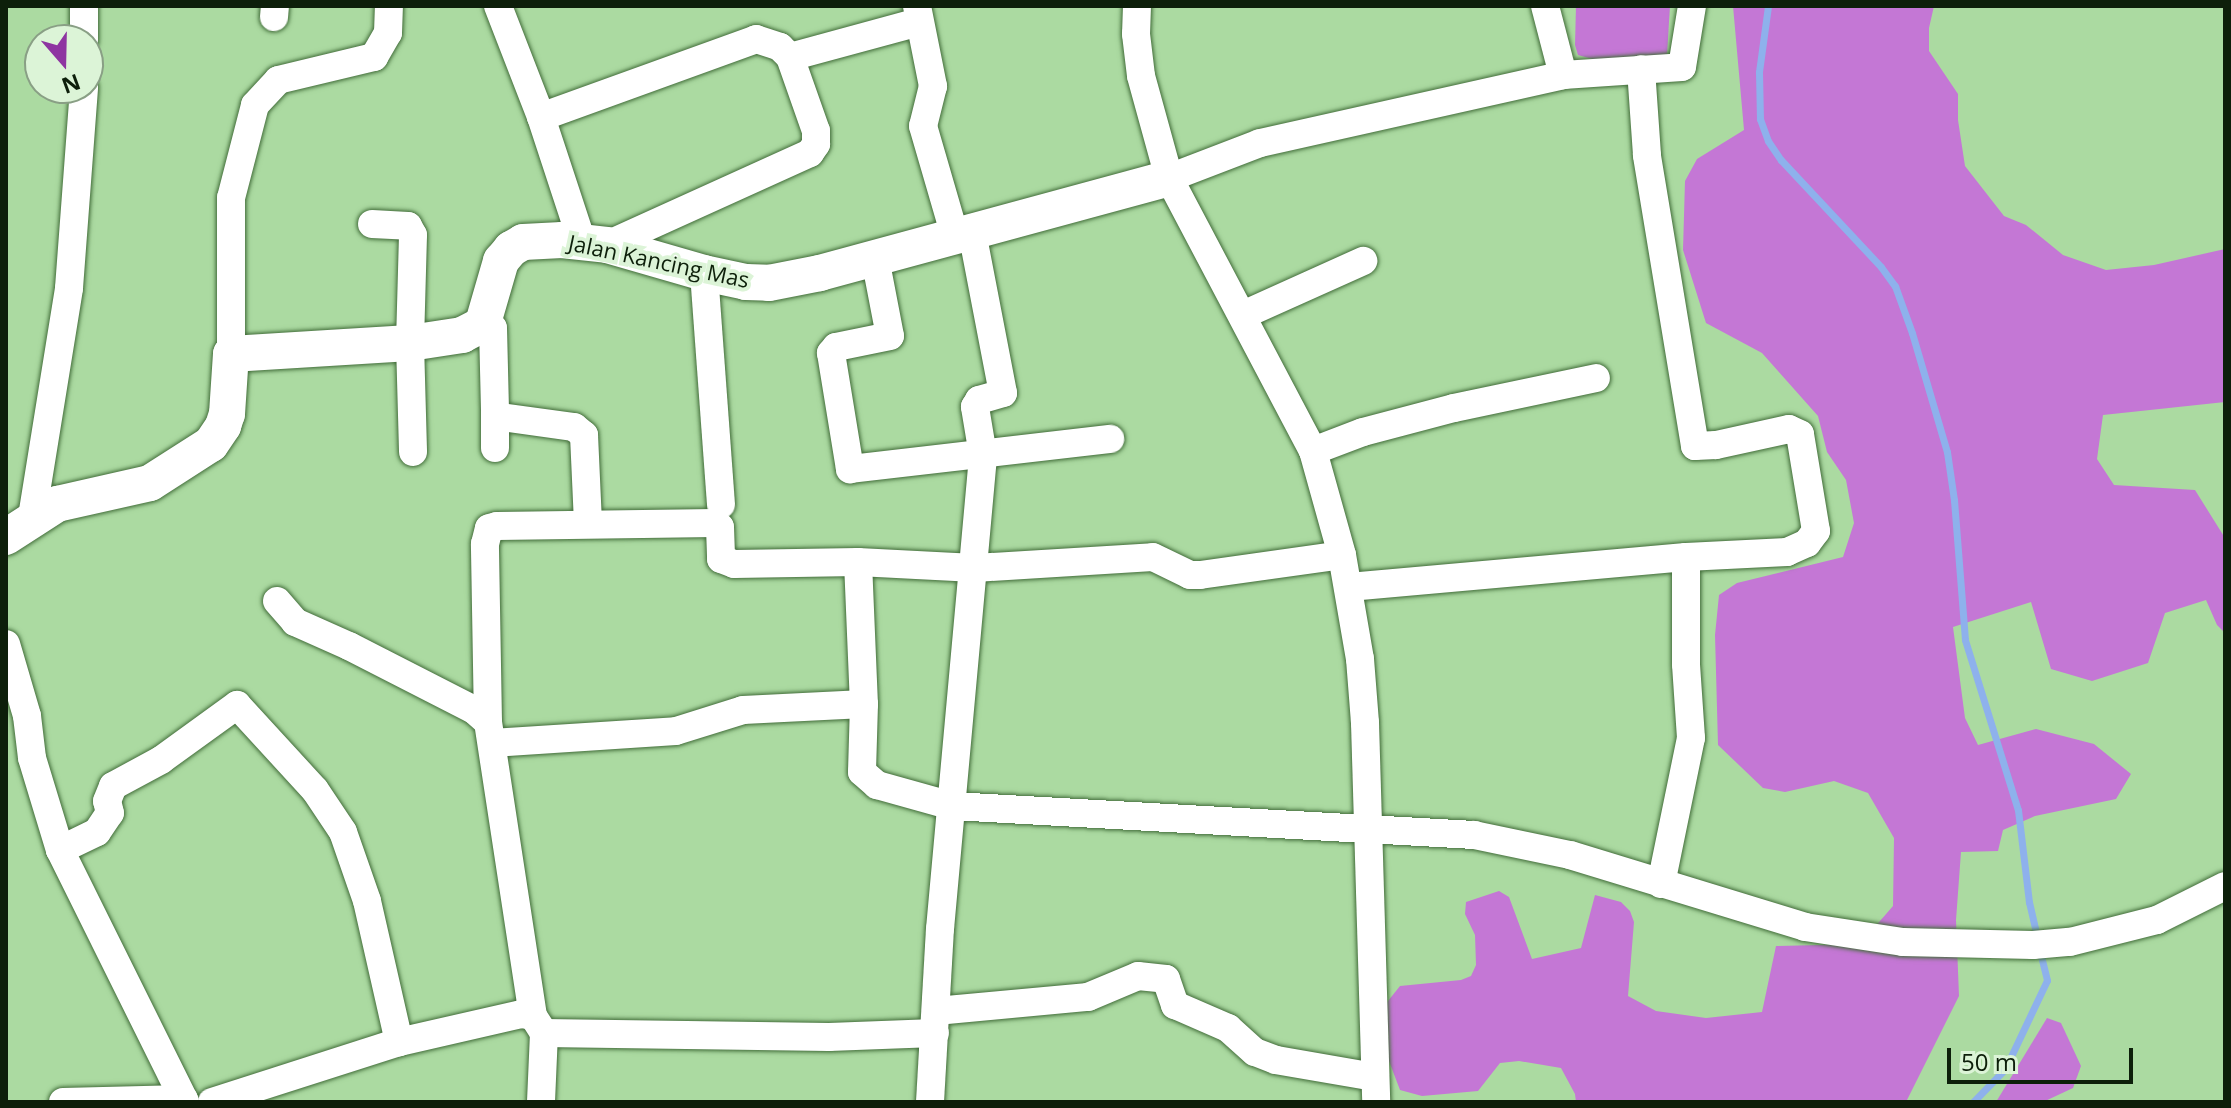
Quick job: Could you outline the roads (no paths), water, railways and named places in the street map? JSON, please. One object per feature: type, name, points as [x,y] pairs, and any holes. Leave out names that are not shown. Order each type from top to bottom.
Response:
[{"type":"street","points":[[19,527],[57,504],[150,483],[211,444],[219,435],[227,414],[231,354],[231,198],[255,105],[278,80],[374,57],[388,33],[389,6]]},
{"type":"street","points":[[212,1102],[399,1042],[502,1017],[539,1024],[829,1037],[1088,997],[1138,976],[1166,979],[1175,1005],[1228,1028],[1255,1052],[1375,1089],[1364,711],[1349,587],[1342,555],[1313,451],[1169,178],[1141,76],[1136,34],[1137,6]]},
{"type":"street","points":[[1545,6],[1563,75]]},
{"type":"street","points":[[1169,178],[1260,143],[1563,75],[1682,67],[1692,6]]},
{"type":"street","points":[[500,7],[541,117],[595,244],[810,153],[816,144],[816,131],[790,57],[780,47],[756,39],[541,117]]},
{"type":"street","points":[[790,57],[918,14],[933,86],[923,126],[964,234],[1003,393],[979,400],[976,405],[983,455],[930,1102]]},
{"type":"street","points":[[1349,587],[1686,557],[1787,552],[1807,543],[1816,531],[1800,434],[1789,429],[1716,445],[1695,446],[1647,155],[1641,69]]},
{"type":"street","points":[[19,527],[69,288],[83,104]]},
{"type":"street","name":"Jalan Kancing Mas","points":[[483,323],[501,261],[511,249],[523,242],[595,244],[704,273],[746,282],[769,283],[875,258],[1169,178]]},
{"type":"street","points":[[372,224],[411,229],[413,452]]},
{"type":"street","points":[[875,258],[890,336],[836,347],[831,353],[847,465],[854,471],[1110,439]]},
{"type":"street","points":[[1243,315],[1363,261]]},
{"type":"street","points":[[704,273],[721,504]]},
{"type":"street","points":[[231,354],[410,343],[462,335],[483,323],[493,328],[495,448]]},
{"type":"street","points":[[1313,451],[1363,432],[1429,414],[1596,378]]},
{"type":"street","points":[[495,412],[501,417],[580,430],[584,435],[588,523]]},
{"type":"street","points":[[541,1102],[539,1024],[490,732],[486,533],[489,528],[588,523],[719,524],[721,559],[734,564],[858,562],[975,568],[1153,557],[1190,575],[1200,575],[1342,555]]},
{"type":"street","points":[[1661,884],[1691,738],[1686,664],[1686,557]]},
{"type":"street","points":[[858,562],[864,704],[862,772],[868,780],[952,806],[1474,835],[1570,855],[1805,927],[1903,942],[2033,945],[2111,934],[2157,920],[2223,891]]},
{"type":"street","points":[[277,601],[295,622],[474,710],[490,732]]},
{"type":"street","points":[[6,644],[27,716],[32,758],[60,850],[185,1100],[63,1102]]},
{"type":"street","points":[[490,732],[676,731],[743,710],[864,704]]},
{"type":"street","points":[[60,850],[97,832],[110,813],[107,801],[113,786],[161,760],[237,705],[315,790],[343,832],[367,901],[399,1042]]},
{"type":"waterway","points":[[1768,6],[1759,72],[1760,119],[1768,141],[1781,160],[1895,286],[1947,452],[1965,640],[2018,810],[2029,902],[2037,938]]},
{"type":"waterway","points":[[1973,1102],[2005,1069],[2047,980],[2040,951]]}]
